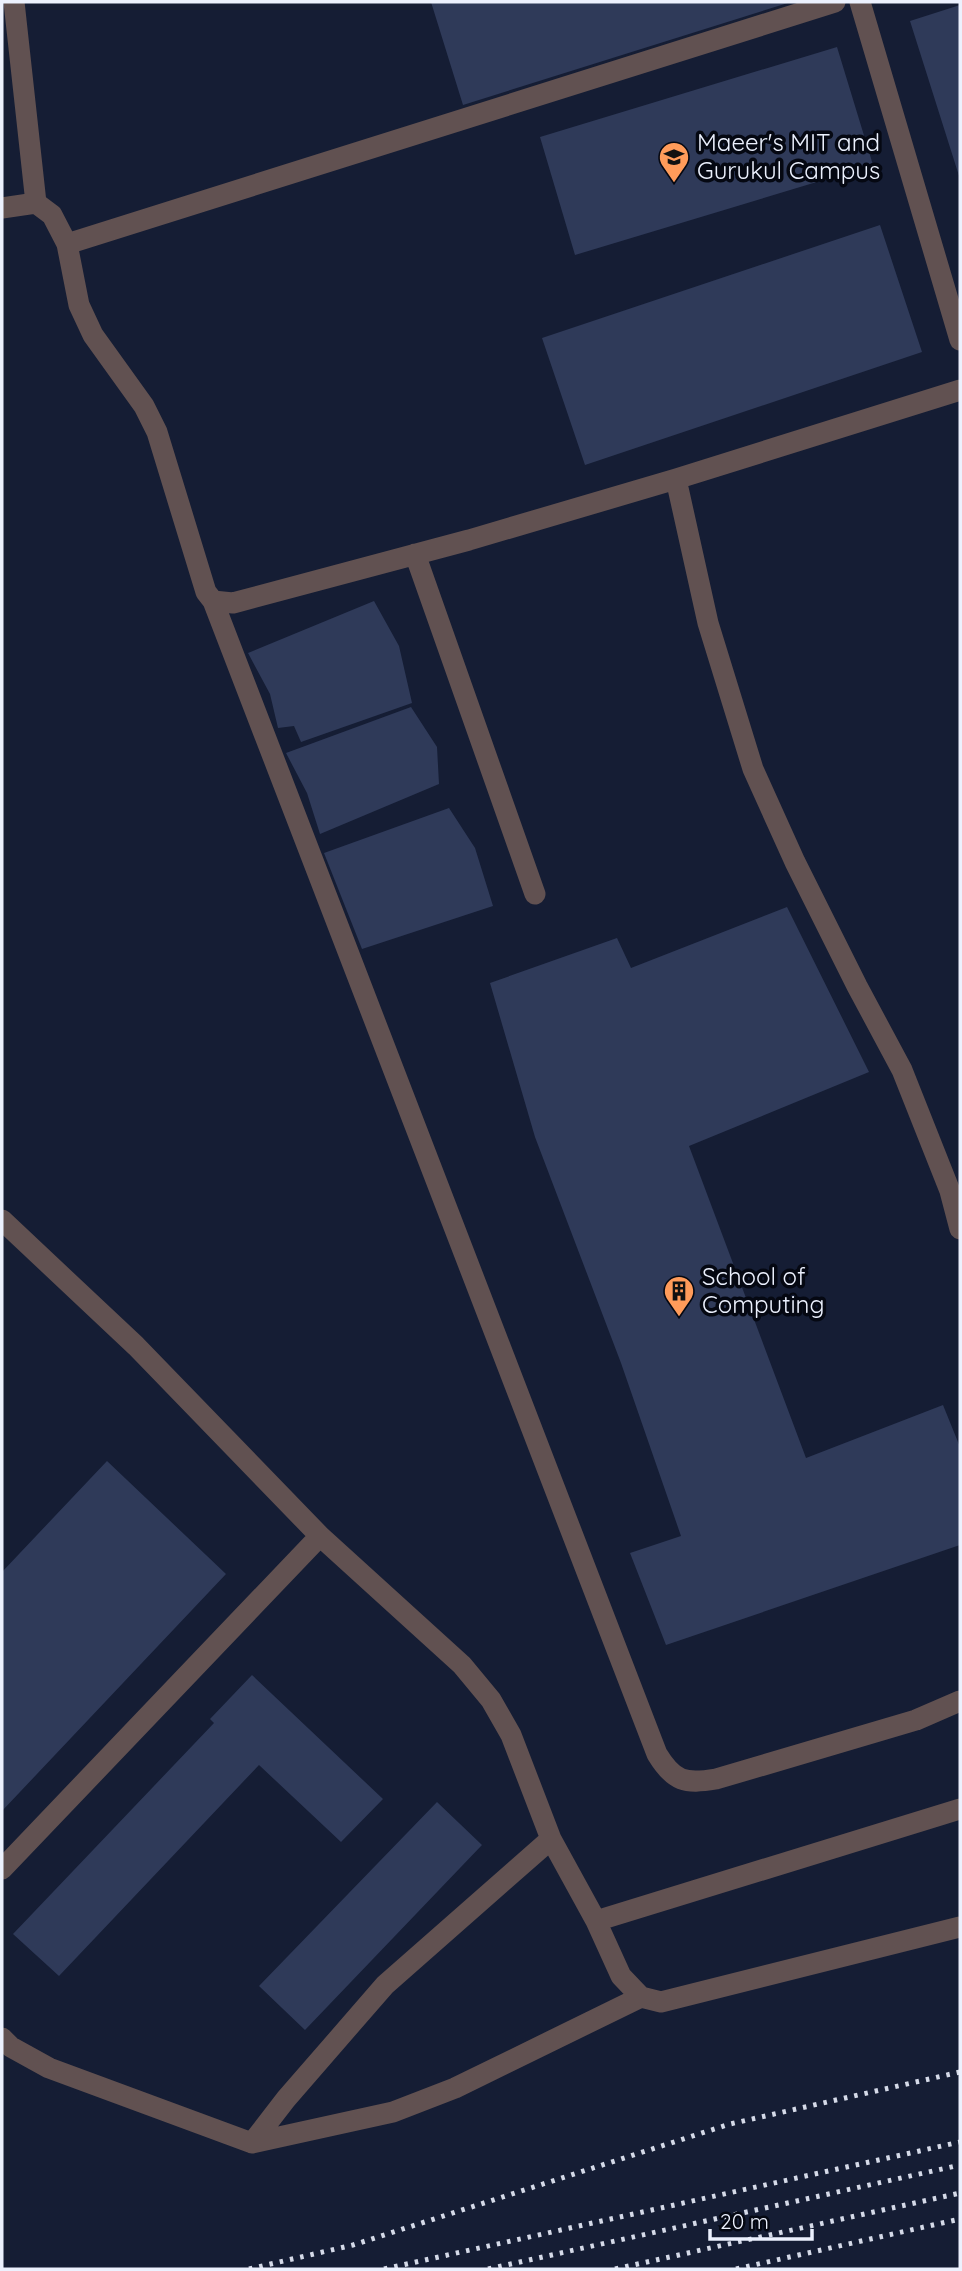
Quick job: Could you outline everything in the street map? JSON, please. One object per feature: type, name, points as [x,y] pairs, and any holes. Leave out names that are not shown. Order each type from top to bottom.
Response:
[{"type":"street","points":[[14,2],[36,203]]},
{"type":"street","points":[[67,244],[835,2]]},
{"type":"street","points":[[860,2],[960,340]]},
{"type":"street","points":[[2,208],[36,203],[52,215],[67,244],[79,304],[93,335],[144,406],[157,432],[206,592],[213,601],[657,1754],[669,1773],[690,1783],[716,1779],[916,1720],[960,1700]]},
{"type":"street","points":[[213,601],[233,603],[415,554],[676,479],[960,390]]},
{"type":"street","points":[[676,479],[708,623],[753,769],[826,925],[902,1070],[950,1191],[960,1229]]},
{"type":"street","points":[[415,554],[535,894]]},
{"type":"street","points":[[2,1220],[136,1346],[320,1536],[462,1665],[491,1700],[511,1735],[551,1839],[596,1922],[621,1976],[641,1997],[660,2002],[960,1927]]},
{"type":"street","points":[[2,1869],[320,1536]]},
{"type":"street","points":[[596,1922],[960,1809]]},
{"type":"street","points":[[252,2143],[286,2099],[385,1985],[551,1839]]},
{"type":"street","points":[[2,2038],[11,2047],[49,2068],[252,2143],[393,2112],[455,2088],[641,1997]]},
{"type":"building","points":[[431,2],[791,2],[463,105]]},
{"type":"building","points":[[960,5],[960,179],[910,21]]},
{"type":"building","points":[[837,47],[873,165],[575,255],[540,137]]},
{"type":"building","points":[[880,225],[922,352],[585,465],[542,338]]},
{"type":"building","points":[[374,601],[399,646],[412,703],[301,742],[294,726],[278,728],[270,694],[248,653]]},
{"type":"building","points":[[411,707],[437,747],[439,784],[320,834],[307,793],[286,753]]},
{"type":"building","points":[[449,808],[475,848],[493,906],[362,949],[324,853]]},
{"type":"building","name":"School of Computing","points":[[787,907],[869,1072],[689,1146],[806,1458],[943,1405],[960,1447],[960,1545],[666,1645],[630,1553],[681,1536],[621,1363],[535,1137],[490,983],[617,938],[631,968]]},
{"type":"building","points":[[107,1461],[226,1574],[2,1811],[2,1572]]},
{"type":"building","points":[[252,1675],[383,1799],[341,1842],[259,1765],[59,1976],[13,1934],[214,1723],[210,1719]]},
{"type":"building","points":[[437,1802],[482,1845],[305,2030],[259,1986]]},
{"type":"railway","points":[[249,2269],[353,2245],[730,2124],[960,2072]]},
{"type":"railway","points":[[384,2269],[960,2142]]},
{"type":"railway","points":[[488,2269],[960,2165]]},
{"type":"railway","points":[[615,2269],[960,2193]]},
{"type":"railway","points":[[736,2269],[960,2219]]},
{"type":"place","name":"Maeer's MIT and Gurukul Campus","points":[[674,184]]},
{"type":"place","name":"School of Computing","points":[[679,1318]]}]
